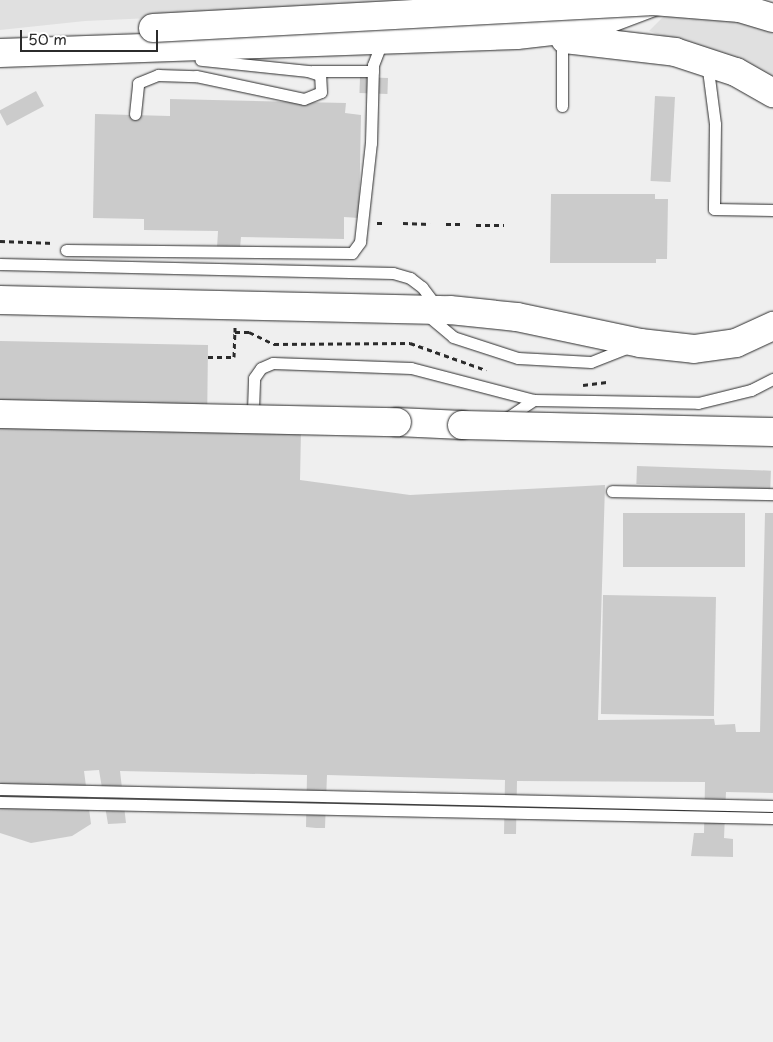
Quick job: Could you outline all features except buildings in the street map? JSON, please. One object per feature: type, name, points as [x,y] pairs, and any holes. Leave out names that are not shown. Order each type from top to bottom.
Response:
[{"type":"street","points":[[0,53],[383,37],[516,35],[587,27],[636,11],[656,0]]},
{"type":"street","points":[[0,48],[153,28],[653,1],[740,8],[773,18]]},
{"type":"street","points":[[516,35],[636,45],[706,61],[773,93]]},
{"type":"street","points":[[0,300],[430,309],[535,320],[640,343],[712,348],[736,343],[773,326]]},
{"type":"street","points":[[0,414],[773,432]]},
{"type":"lane","points":[[66,250],[352,253],[360,242],[371,143],[373,70],[383,37]]},
{"type":"lane","points":[[562,39],[562,106]]},
{"type":"lane","points":[[87,50],[158,61]]},
{"type":"lane","points":[[187,60],[216,59],[250,68],[308,71],[373,70]]},
{"type":"lane","points":[[706,61],[715,124],[714,209],[773,210]]},
{"type":"lane","points":[[135,114],[138,83],[146,77],[196,76],[304,99],[316,97],[323,83],[320,75],[308,71]]},
{"type":"lane","points":[[0,264],[393,273],[410,278],[422,287],[430,309],[452,337],[518,358],[590,362],[640,343]]},
{"type":"lane","points":[[534,400],[497,424],[474,430],[270,427],[258,421],[253,410],[256,372],[273,364],[412,368],[534,400],[698,403],[751,390],[773,379]]},
{"type":"lane","points":[[612,491],[773,494]]},
{"type":"lane","points":[[0,789],[773,806]]},
{"type":"lane","points":[[0,802],[773,818]]},
{"type":"path","points":[[403,223],[430,224]]},
{"type":"path","points":[[446,224],[460,224]]},
{"type":"path","points":[[476,225],[504,225]]},
{"type":"path","points":[[208,357],[234,357],[235,324]]},
{"type":"path","points":[[235,332],[249,332],[274,344]]},
{"type":"shaded area","points":[[0,0],[773,0],[773,1042],[0,1042]]},
{"type":"shaded area","points":[[0,0],[546,0],[85,21],[0,30]]},
{"type":"shaded area","points":[[668,12],[736,18],[773,28],[773,79],[741,62],[649,31]]}]
